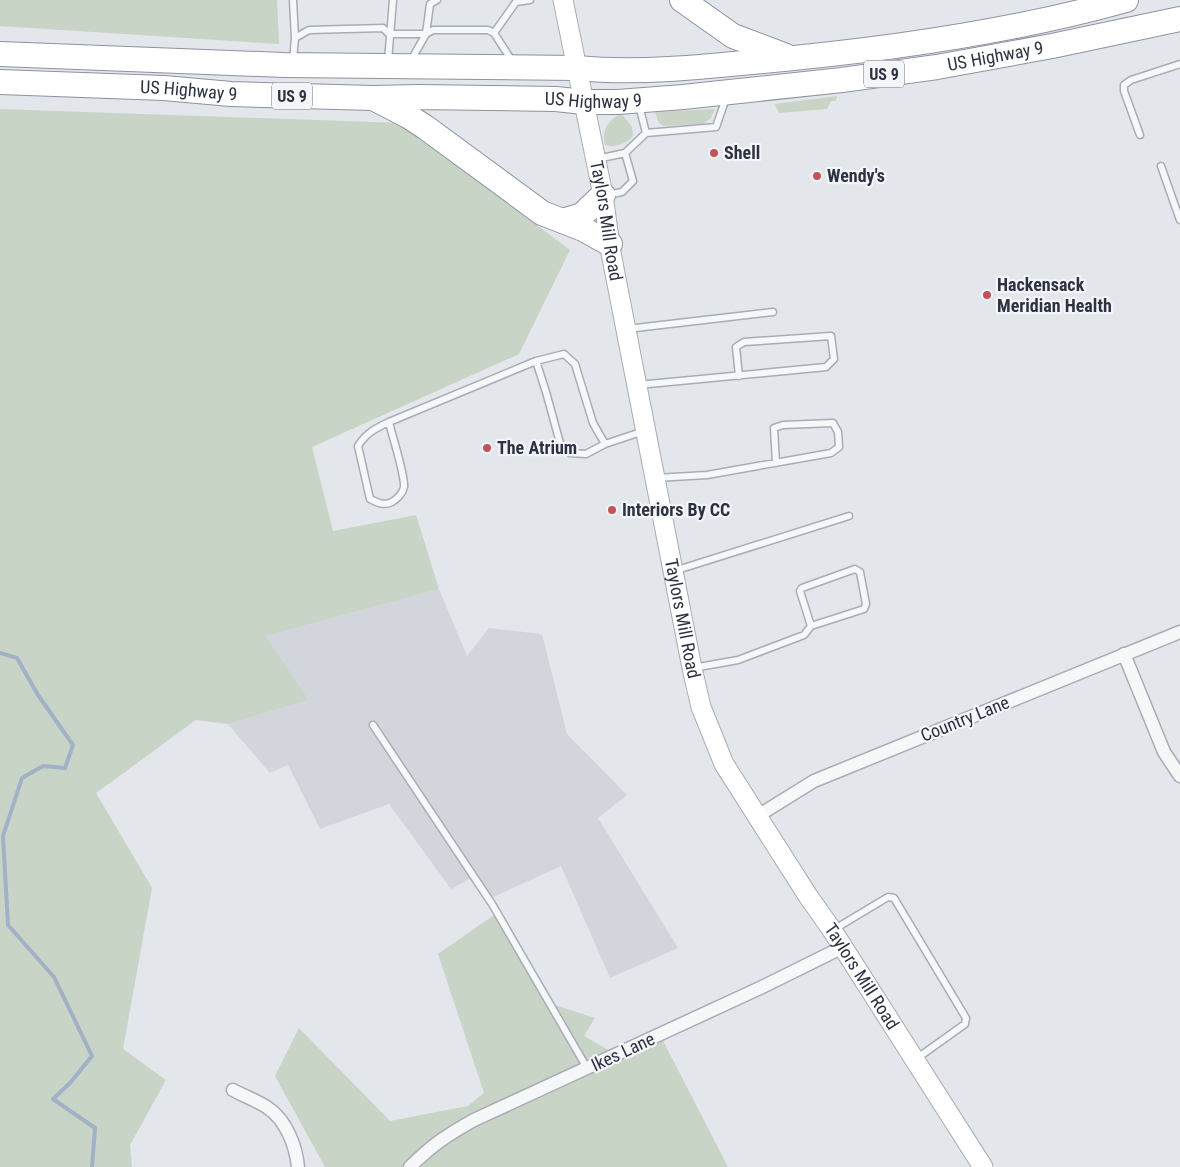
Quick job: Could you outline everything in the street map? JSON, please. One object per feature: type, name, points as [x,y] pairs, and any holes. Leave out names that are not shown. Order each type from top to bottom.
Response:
[{"type":"highway","points":[[682,0],[734,36],[793,59]]},
{"type":"highway","name":"US Highway 9","points":[[0,54],[292,65],[578,68],[604,71],[720,65],[863,51],[1029,23],[1126,0]]},
{"type":"highway","name":"US Highway 9","points":[[0,82],[164,88],[231,94],[373,98],[556,99],[584,102],[638,101],[728,93],[937,67],[1052,46],[1180,19]]},
{"type":"highway","points":[[373,98],[425,127],[542,213],[583,229],[610,244]]},
{"type":"highway","points":[[563,221],[582,215],[603,195]]},
{"type":"street","name":"Taylors Mill Road","points":[[563,0],[603,195],[636,385],[692,668],[702,707],[724,764],[756,817],[832,930],[983,1167]]},
{"type":"street","name":"Country Lane","points":[[756,817],[814,781],[1180,632]]},
{"type":"street","points":[[1124,654],[1164,752],[1180,776]]},
{"type":"street","name":"Ikes Lane","points":[[410,1167],[445,1136],[474,1120],[760,988],[843,947]]},
{"type":"street","points":[[233,1090],[269,1108],[280,1120],[295,1149],[298,1167]]},
{"type":"lane","points":[[292,0],[295,38],[292,65]]},
{"type":"lane","points":[[393,0],[389,34],[397,67]]},
{"type":"lane","points":[[426,34],[430,4],[437,0]]},
{"type":"lane","points":[[494,33],[514,1],[530,0]]},
{"type":"lane","points":[[295,38],[309,30],[384,28],[389,34]]},
{"type":"lane","points":[[397,67],[426,34],[433,30],[488,30],[494,33],[516,68]]},
{"type":"lane","points":[[389,34],[426,34]]},
{"type":"lane","points":[[1140,135],[1124,91],[1124,85],[1131,80],[1180,64]]},
{"type":"lane","points":[[596,159],[625,152],[646,133],[716,127],[728,93]]},
{"type":"lane","points":[[638,101],[646,133]]},
{"type":"lane","points":[[603,195],[622,192],[633,182],[625,152]]},
{"type":"lane","points":[[1161,166],[1179,215]]},
{"type":"lane","points":[[626,329],[773,312]]},
{"type":"lane","points":[[636,385],[739,376],[826,367],[834,359],[831,336],[744,342],[736,347],[739,376]]},
{"type":"lane","points":[[389,422],[404,487],[396,499],[388,504],[380,504],[370,499],[358,446],[363,437],[371,430],[389,422],[536,361],[564,354],[575,364],[593,423],[605,444]]},
{"type":"lane","points":[[536,361],[560,443],[570,453],[586,454],[605,444],[646,431]]},
{"type":"lane","points":[[655,478],[707,474],[776,463],[831,453],[839,446],[838,432],[833,423],[783,425],[774,428],[776,463]]},
{"type":"lane","points":[[673,572],[849,516]]},
{"type":"lane","points":[[692,668],[738,660],[804,635],[811,626],[864,609],[866,604],[860,572],[855,569],[802,588],[800,591],[811,626]]},
{"type":"lane","points":[[373,725],[492,904],[586,1068]]},
{"type":"lane","points":[[832,930],[888,897],[894,898],[966,1018],[965,1024],[915,1060]]},
{"type":"shaded area","points":[[439,589],[467,656],[489,628],[542,634],[567,734],[627,795],[598,818],[678,948],[610,978],[561,866],[489,899],[475,876],[451,889],[389,804],[320,829],[288,765],[270,773],[228,724],[309,700],[266,636]]},
{"type":"green space","points":[[0,0],[277,0],[279,44],[0,26]]},
{"type":"green space","points":[[837,96],[836,101],[831,101],[827,109],[779,113],[775,104]]},
{"type":"green space","points":[[0,109],[402,123],[570,250],[519,354],[312,447],[333,531],[416,515],[439,589],[266,636],[309,700],[228,724],[196,720],[96,793],[152,888],[123,1049],[166,1080],[130,1145],[132,1167],[0,1167]]},
{"type":"green space","points":[[715,109],[711,118],[703,124],[664,126],[659,123],[655,112]]},
{"type":"green space","points":[[622,114],[632,127],[633,136],[620,145],[605,145],[604,135],[609,122]]},
{"type":"green space","points":[[497,913],[555,1005],[595,1018],[584,1036],[610,1051],[657,1029],[728,1167],[325,1167],[275,1076],[299,1028],[390,1121],[468,1106],[484,1093],[438,954]]},
{"type":"waterway","points":[[0,653],[17,658],[38,695],[73,745],[65,768],[43,766],[22,778],[3,836],[8,925],[54,977],[92,1056],[70,1083],[53,1099],[95,1128],[92,1167]]},
{"type":"place","name":"Shell","points":[[714,153]]},
{"type":"place","name":"Wendy's","points":[[817,176]]},
{"type":"place","name":"Hackensack Meridian Health","points":[[987,295]]},
{"type":"place","name":"The Atrium","points":[[487,448]]},
{"type":"place","name":"Interiors By CC","points":[[612,510]]}]
